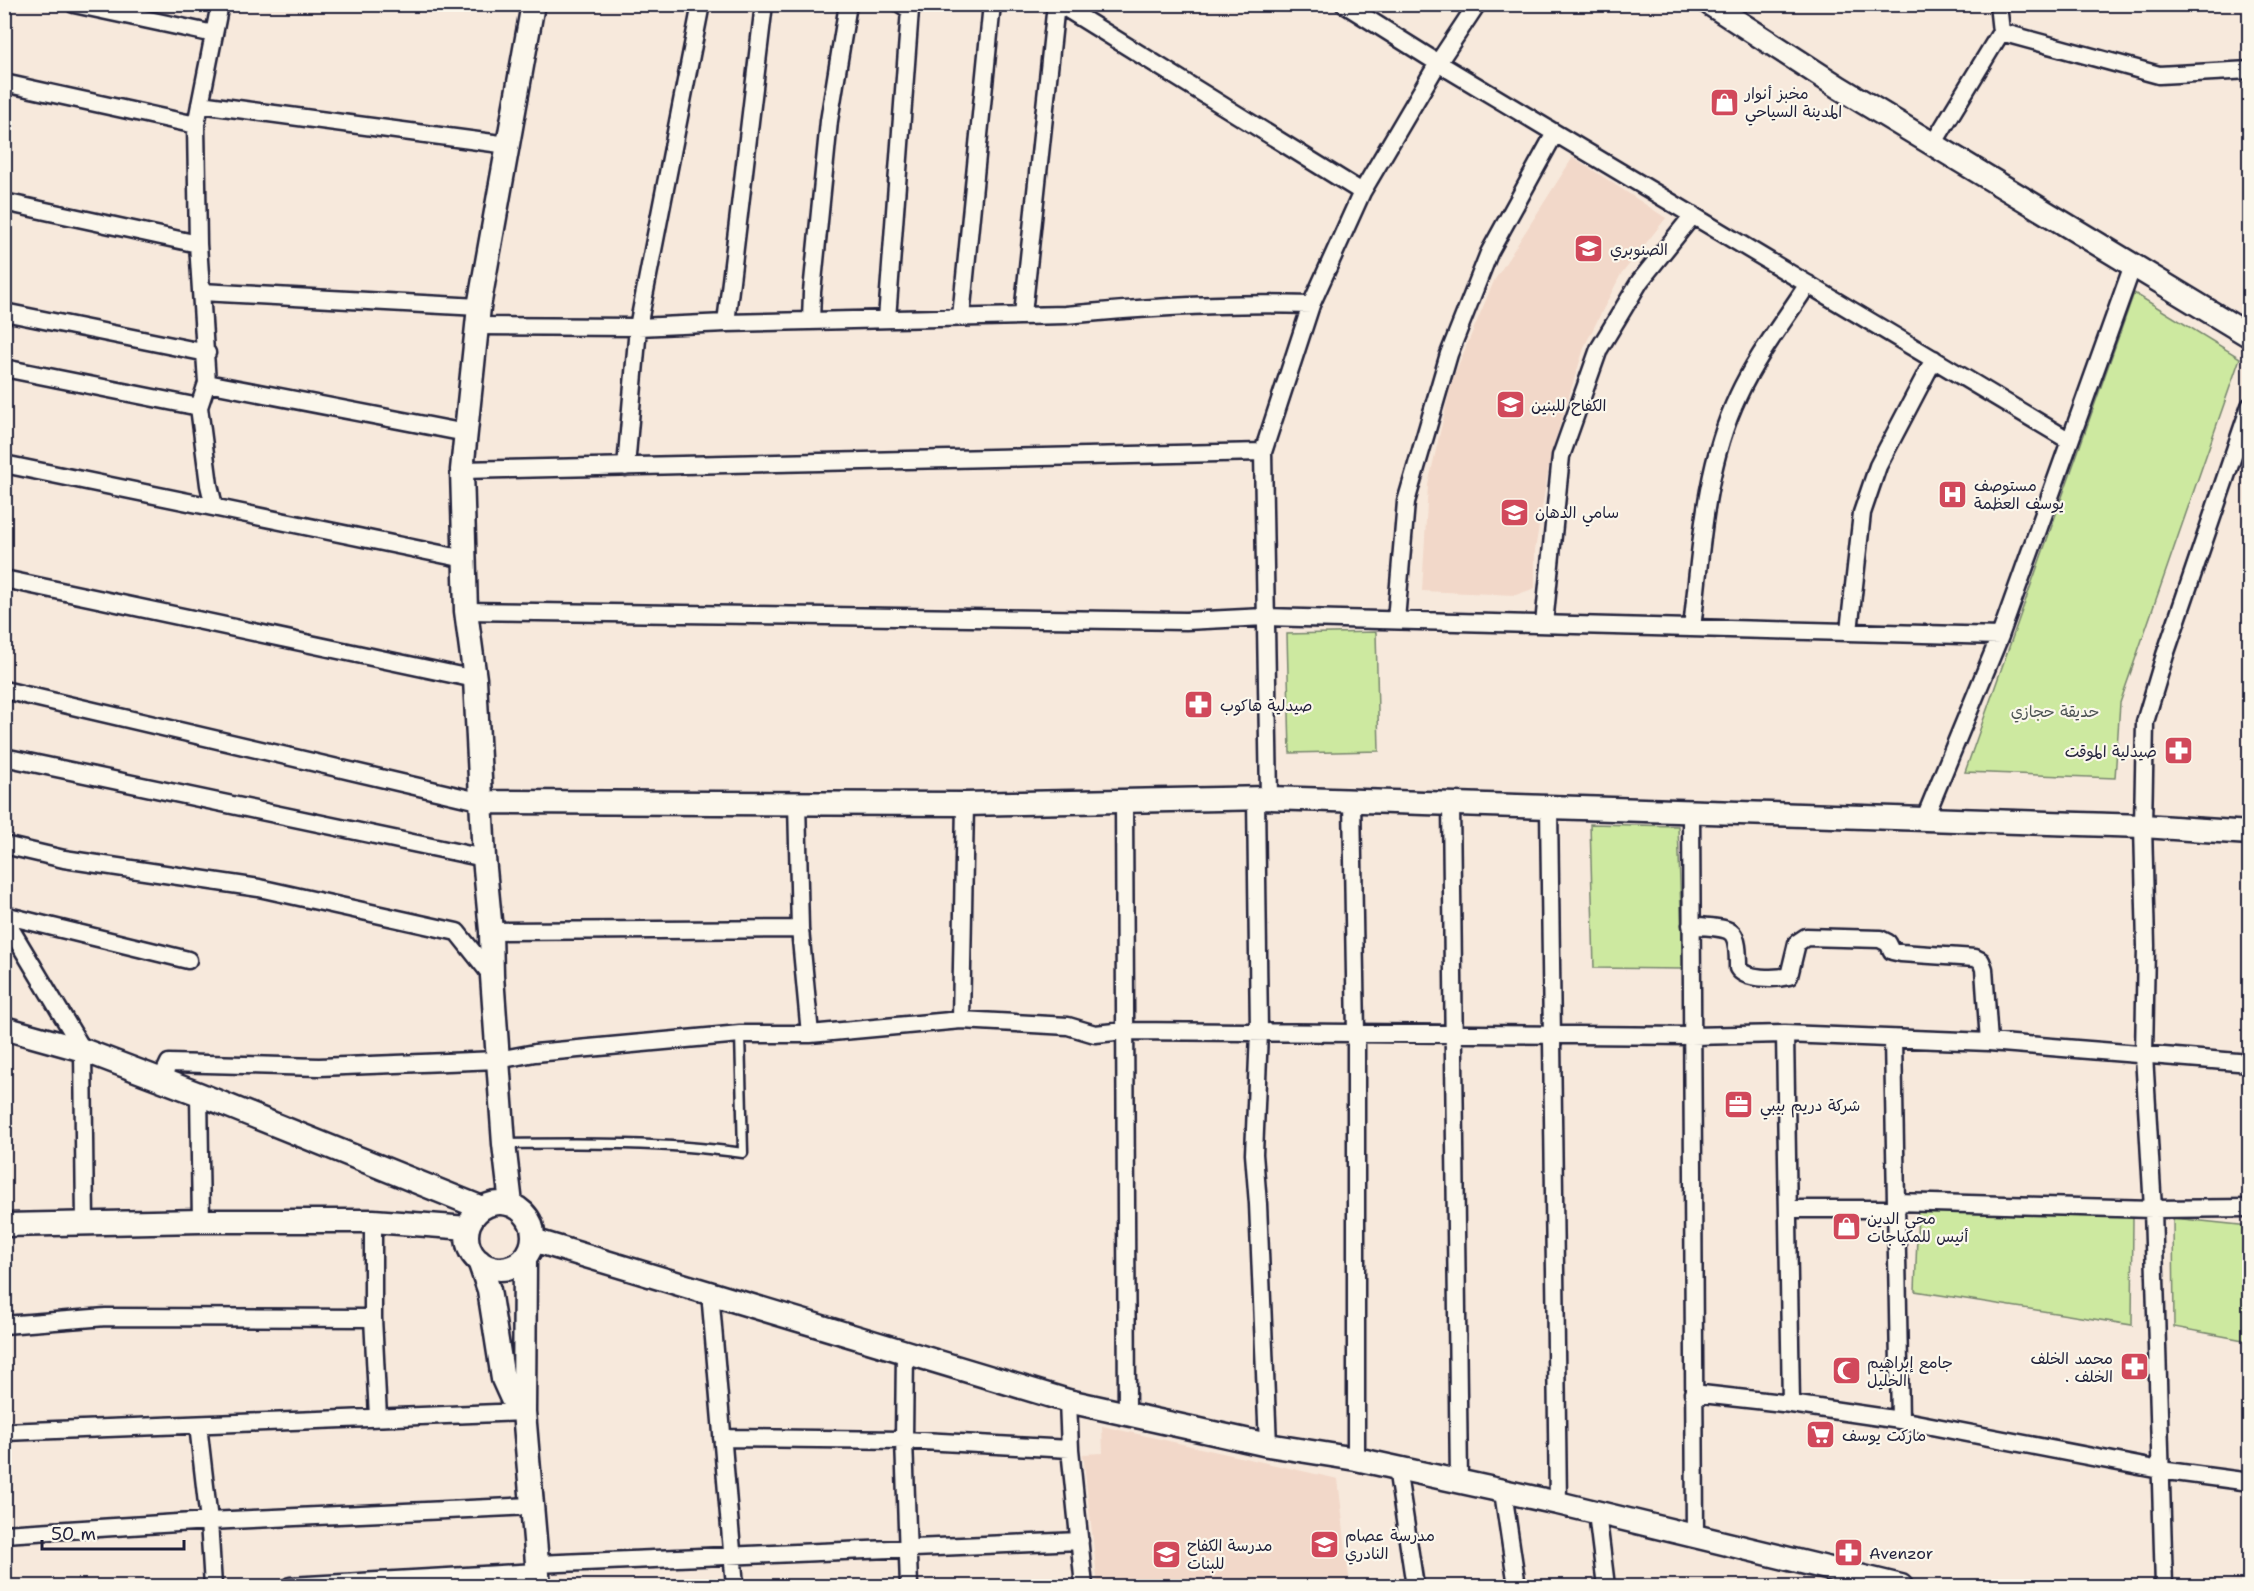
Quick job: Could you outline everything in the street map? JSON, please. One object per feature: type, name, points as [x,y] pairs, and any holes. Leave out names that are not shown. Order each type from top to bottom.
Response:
[{"type":"main road","points":[[511,1204],[504,1144],[492,976],[475,679],[466,611],[462,470],[478,317],[533,4]]},
{"type":"main road","points":[[1710,4],[1933,144],[2250,336]]},
{"type":"main road","points":[[483,801],[965,804],[1262,798],[2143,826],[2250,833]]},
{"type":"main road","points":[[4,1028],[83,1050],[200,1094],[482,1208]]},
{"type":"main road","points":[[524,1412],[512,1399],[503,1379],[489,1290],[479,1262],[471,1252],[467,1240],[468,1228],[473,1217],[482,1208],[496,1203],[511,1204],[521,1210],[528,1218],[532,1229],[529,1249],[524,1412],[538,1574]]},
{"type":"main road","points":[[4,1225],[201,1221],[373,1221],[468,1228]]},
{"type":"main road","points":[[479,1262],[503,1269],[515,1266],[529,1249]]},
{"type":"main road","points":[[529,1249],[710,1292],[1068,1401],[1268,1445],[1356,1459],[1558,1503],[1901,1587]]},
{"type":"street","points":[[74,4],[214,34]]},
{"type":"street","points":[[214,506],[208,485],[199,407],[207,383],[207,353],[198,244],[196,125],[220,4]]},
{"type":"street","points":[[626,467],[638,327],[701,4]]},
{"type":"street","points":[[726,323],[764,4]]},
{"type":"street","points":[[811,321],[829,121],[848,4]]},
{"type":"street","points":[[886,319],[910,10],[901,4]]},
{"type":"street","points":[[961,317],[992,4]]},
{"type":"street","points":[[1023,314],[1057,4],[1362,192]]},
{"type":"street","points":[[1344,4],[1438,63],[2070,441]]},
{"type":"street","points":[[1268,1445],[1254,1154],[1259,1032],[1265,617],[1263,452],[1311,305],[1362,192],[1438,63],[1477,4]]},
{"type":"street","points":[[1933,144],[2001,32],[1998,4]]},
{"type":"street","points":[[2001,32],[2158,75],[2250,70]]},
{"type":"street","points":[[4,82],[196,125]]},
{"type":"street","points":[[200,104],[508,145]]},
{"type":"street","points":[[1396,620],[1406,502],[1449,354],[1489,253],[1556,133]]},
{"type":"street","points":[[4,202],[198,244]]},
{"type":"street","points":[[1544,624],[1562,456],[1599,349],[1640,281],[1693,215]]},
{"type":"street","points":[[1924,820],[2000,636],[2133,265]]},
{"type":"street","points":[[1692,628],[1703,531],[1715,460],[1738,396],[1808,284]]},
{"type":"street","points":[[201,292],[478,317],[638,327],[1023,314],[1066,315],[1120,309],[1272,304],[1311,305]]},
{"type":"street","points":[[4,312],[207,353]]},
{"type":"street","points":[[1849,631],[1862,513],[1878,466],[1934,359]]},
{"type":"street","points":[[4,368],[199,407]]},
{"type":"street","points":[[207,383],[466,433]]},
{"type":"street","points":[[2164,1587],[2153,1209],[2144,1055],[2145,722],[2165,655],[2250,406]]},
{"type":"street","points":[[462,470],[1263,452]]},
{"type":"street","points":[[4,464],[465,559]]},
{"type":"street","points":[[4,579],[475,679]]},
{"type":"street","points":[[466,611],[1186,621],[1265,617],[2000,636]]},
{"type":"street","points":[[4,690],[483,801]]},
{"type":"street","points":[[4,757],[484,858]]},
{"type":"street","points":[[1124,801],[1127,1413]]},
{"type":"street","points":[[1352,801],[1356,1033],[1356,1459]]},
{"type":"street","points":[[797,802],[800,929],[810,1034]]},
{"type":"street","points":[[961,1020],[965,804]]},
{"type":"street","points":[[1451,804],[1459,1482]]},
{"type":"street","points":[[1549,807],[1558,1503]]},
{"type":"street","points":[[1691,812],[1695,1537]]},
{"type":"street","points":[[4,845],[64,859],[259,888],[457,932],[492,976]]},
{"type":"street","points":[[4,916],[188,960]]},
{"type":"street","points":[[4,916],[83,1050],[85,1223]]},
{"type":"street","points":[[1691,926],[1734,933],[1738,941],[1738,968],[1745,975],[1780,978],[1789,976],[1797,942],[1806,938],[1880,939],[1888,943],[1892,951],[1901,953],[1975,958],[1981,961],[1984,969],[1989,1042]]},
{"type":"street","points":[[491,931],[800,929]]},
{"type":"street","points":[[161,1080],[169,1063],[319,1067],[498,1060],[535,1053],[740,1034],[810,1034],[961,1020],[1068,1026],[1095,1034],[1125,1031],[1691,1036],[1785,1034],[1989,1042],[2250,1063]]},
{"type":"street","points":[[1785,1034],[1791,1404]]},
{"type":"street","points":[[1893,1039],[1900,1420]]},
{"type":"street","points":[[200,1094],[201,1221]]},
{"type":"street","points":[[1788,1209],[1897,1206],[2250,1208]]},
{"type":"street","points":[[373,1221],[373,1318],[378,1417]]},
{"type":"street","points":[[710,1292],[735,1587]]},
{"type":"street","points":[[4,1325],[106,1317],[373,1318]]},
{"type":"street","points":[[905,1351],[904,1440],[909,1587]]},
{"type":"street","points":[[1693,1393],[1900,1420],[2160,1470],[2250,1482]]},
{"type":"street","points":[[1068,1401],[1070,1449],[1084,1587]]},
{"type":"street","points":[[4,1432],[524,1412]]},
{"type":"street","points":[[198,1425],[209,1521],[213,1587]]},
{"type":"street","points":[[722,1438],[904,1440],[1070,1449]]},
{"type":"street","points":[[1397,1468],[1415,1587]]},
{"type":"street","points":[[1503,1492],[1517,1587]]},
{"type":"street","points":[[4,1534],[209,1521],[531,1506]]},
{"type":"street","points":[[1597,1513],[1606,1587]]},
{"type":"street","points":[[290,1587],[538,1574],[733,1557],[1080,1541]]},
{"type":"lane","points":[[504,1144],[631,1143],[699,1147],[743,1154],[740,1034]]},
{"type":"shaded area","points":[[1573,157],[1666,218],[1620,276],[1585,345],[1551,454],[1535,550],[1535,588],[1516,595],[1422,591],[1428,485],[1452,380],[1494,281]]},
{"type":"shaded area","points":[[1102,1426],[1338,1479],[1350,1586],[1098,1586],[1083,1454],[1103,1453]]},
{"type":"green space","name":"حديقة حجازي","points":[[2134,293],[2240,358],[2120,703],[2115,778],[1965,772]]},
{"type":"green space","points":[[1376,632],[1379,751],[1290,753],[1287,634]]},
{"type":"green space","points":[[1590,824],[1678,826],[1683,969],[1594,968]]},
{"type":"green space","points":[[1918,1210],[2133,1217],[2132,1325],[1915,1291]]},
{"type":"green space","points":[[2173,1218],[2249,1226],[2249,1341],[2174,1327]]},
{"type":"place","name":"مخبز أنوار المدينة السياحي","points":[[1724,102]]},
{"type":"place","name":"الصنوبري","points":[[1589,249]]},
{"type":"place","name":"الكفاح للبنين","points":[[1510,405]]},
{"type":"place","name":"مستوصف يوسف العظمة","points":[[1953,494]]},
{"type":"place","name":"سامي الدهان","points":[[1514,512]]},
{"type":"place","name":"صيدلية هاكوب","points":[[1199,705]]},
{"type":"place","name":"صيدلية الموقت","points":[[2178,751]]},
{"type":"place","name":"شركة دريم بيبي","points":[[1739,1105]]},
{"type":"place","name":"محي الدين أنيس للمكياجات","points":[[1846,1227]]},
{"type":"place","name":"محمد الخلف . الخلف","points":[[2134,1367]]},
{"type":"place","name":"جامع إبراهيم الخليل","points":[[1846,1371]]},
{"type":"place","name":"ماركت يوسف","points":[[1821,1435]]},
{"type":"place","name":"مدرسة عصام النادري","points":[[1324,1544]]},
{"type":"place","name":"Avenzor","points":[[1848,1553]]},
{"type":"place","name":"مدرسة الكفاح للبنات","points":[[1166,1554]]}]
